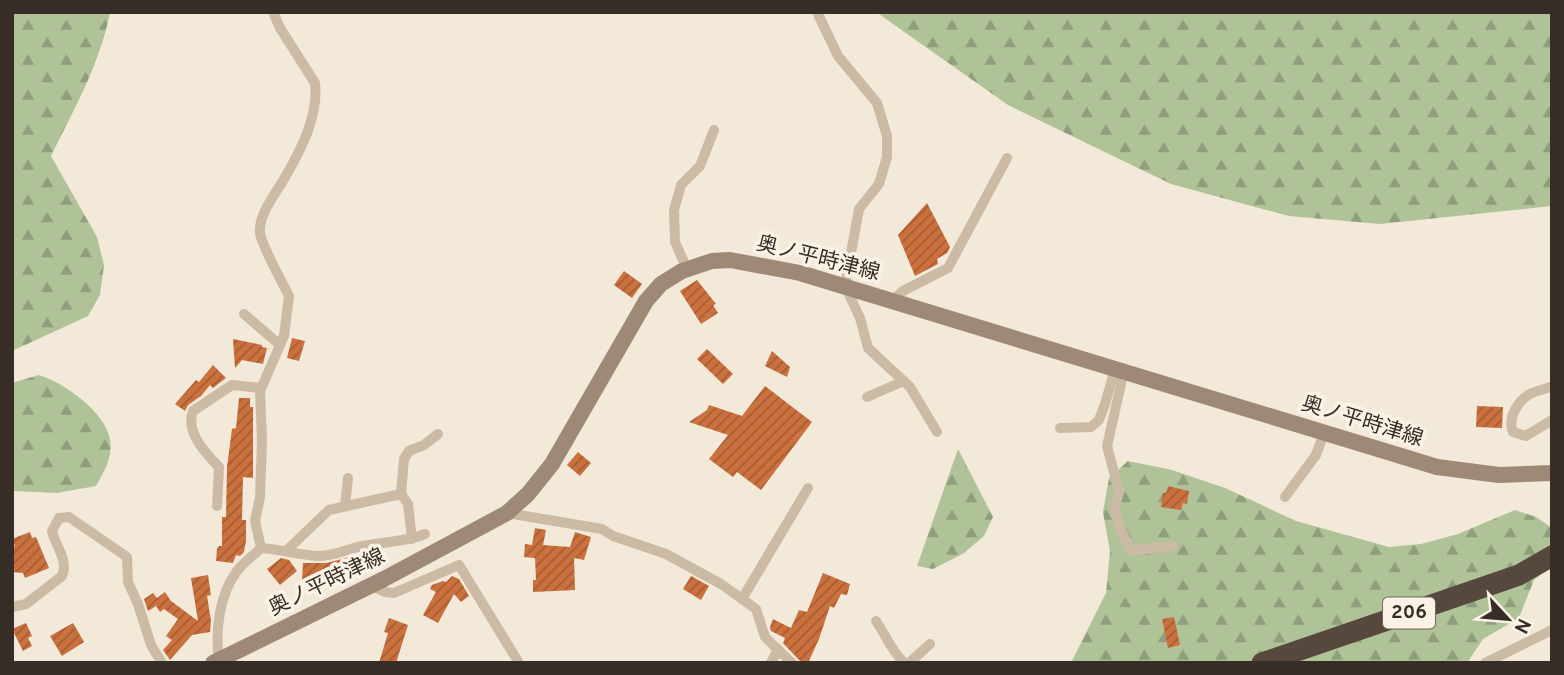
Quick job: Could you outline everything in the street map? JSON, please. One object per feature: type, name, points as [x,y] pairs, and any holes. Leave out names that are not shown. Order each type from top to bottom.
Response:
[{"type":"highway","name":"206","points":[[1262,663],[1519,575],[1552,556]]},
{"type":"main road","name":"奥ノ平時津線","points":[[216,661],[371,586],[507,513],[528,494],[552,464],[603,373],[655,289],[687,270],[712,261],[730,260],[764,265],[845,286],[1437,467],[1480,474],[1552,473]]},
{"type":"street","points":[[261,548],[255,521],[260,497],[261,388],[284,336],[289,296],[260,232],[264,214],[298,153],[314,114],[316,93],[315,83],[274,12]]},
{"type":"street","points":[[817,12],[838,56],[877,103],[887,136],[887,157],[879,184],[859,209],[845,286],[860,318],[868,348],[910,387],[937,432]]},
{"type":"street","points":[[687,270],[675,242],[674,210],[681,185],[700,166],[714,130]]},
{"type":"street","points":[[893,300],[903,291],[948,268],[1007,158]]},
{"type":"street","points":[[244,314],[280,345]]},
{"type":"street","points":[[1060,428],[1091,427],[1098,420],[1120,370]]},
{"type":"street","points":[[1120,370],[1107,446],[1119,491],[1115,507],[1118,524],[1131,551],[1173,546]]},
{"type":"street","points":[[867,397],[904,381]]},
{"type":"street","points":[[217,506],[219,467],[209,457],[190,425],[193,411],[232,385],[261,388]]},
{"type":"street","points":[[1552,386],[1531,394],[1515,411],[1510,423],[1515,434],[1526,436],[1552,420]]},
{"type":"street","points":[[1285,497],[1317,455],[1324,433]]},
{"type":"street","points":[[412,540],[408,504],[401,494],[404,459],[409,451],[424,445],[438,434]]},
{"type":"street","points":[[345,506],[348,478]]},
{"type":"street","points":[[742,599],[808,488]]},
{"type":"street","points":[[287,550],[329,510],[401,494]]},
{"type":"street","points":[[507,513],[602,529],[614,537],[666,554],[721,584],[756,609],[765,637],[792,663]]},
{"type":"street","points":[[12,607],[26,604],[62,576],[64,564],[52,531],[59,518],[69,517],[127,556],[128,582],[138,604],[150,645],[162,663]]},
{"type":"street","points":[[216,661],[216,643],[226,591],[239,568],[261,548],[312,556],[334,555],[350,549],[412,540],[425,534]]},
{"type":"street","points":[[371,586],[394,593],[459,565],[519,663]]},
{"type":"street","points":[[876,621],[886,636],[888,646],[907,663],[930,644]]},
{"type":"street","points":[[1485,663],[1552,630]]},
{"type":"street","points":[[771,663],[778,649]]},
{"type":"green space","points":[[12,12],[110,12],[93,68],[51,156],[97,237],[104,265],[100,295],[88,316],[12,351]]},
{"type":"green space","points":[[876,12],[1552,12],[1552,206],[1380,224],[1289,216],[1171,184],[1008,105]]},
{"type":"green space","points":[[39,375],[82,400],[107,429],[110,452],[96,486],[57,493],[12,491],[12,383]]},
{"type":"green space","points":[[958,449],[993,517],[984,536],[964,553],[933,569],[917,566]]},
{"type":"green space","points":[[1128,461],[1172,470],[1225,488],[1296,521],[1389,547],[1421,544],[1458,534],[1515,510],[1536,517],[1552,528],[1552,565],[1534,580],[1519,618],[1483,639],[1467,663],[1071,663],[1106,593],[1110,551],[1103,512],[1109,478]]},
{"type":"building","points":[[927,203],[950,247],[947,253],[937,259],[938,264],[915,276],[898,235]]},
{"type":"building","points":[[624,271],[642,284],[632,298],[614,285]]},
{"type":"building","points":[[697,280],[716,304],[713,305],[718,313],[701,324],[680,291]]},
{"type":"building","points":[[292,338],[305,341],[299,361],[287,358]]},
{"type":"building","points":[[233,339],[267,348],[263,364],[242,360],[235,368]]},
{"type":"building","points":[[707,349],[733,374],[723,384],[697,359]]},
{"type":"building","points":[[772,351],[790,367],[787,377],[765,366]]},
{"type":"building","points":[[213,365],[226,378],[213,388],[210,385],[185,411],[175,404],[196,380],[199,382]]},
{"type":"building","points":[[765,386],[812,422],[761,490],[737,472],[733,477],[709,459],[728,435],[689,422],[707,410],[709,405],[742,416]]},
{"type":"building","points":[[239,398],[250,398],[250,407],[253,407],[253,478],[243,477],[242,520],[246,520],[246,541],[244,552],[240,556],[236,555],[233,563],[216,561],[217,549],[222,546],[222,517],[226,517],[227,467],[232,429],[236,428]]},
{"type":"building","points":[[1477,406],[1503,407],[1502,428],[1476,427]]},
{"type":"building","points":[[578,452],[591,463],[580,476],[567,465]]},
{"type":"building","points":[[1168,486],[1189,491],[1187,504],[1183,503],[1181,510],[1161,507],[1163,493],[1166,493]]},
{"type":"building","points":[[535,528],[546,530],[543,545],[570,547],[575,532],[591,537],[584,560],[574,558],[575,590],[533,592],[533,580],[536,580],[535,558],[524,557],[525,544],[532,545]]},
{"type":"building","points":[[30,532],[32,538],[36,537],[49,568],[25,578],[23,573],[12,572],[12,547],[15,546],[12,539]]},
{"type":"building","points":[[357,555],[362,569],[335,578],[314,577],[313,581],[302,580],[303,563],[327,563]]},
{"type":"building","points":[[281,558],[289,560],[297,571],[280,585],[267,569]]},
{"type":"building","points":[[823,573],[850,584],[847,595],[841,594],[834,608],[830,606],[819,639],[808,663],[805,663],[783,643],[785,638],[771,631],[770,627],[773,619],[791,628],[799,610],[807,612]]},
{"type":"building","points":[[208,575],[211,595],[207,596],[210,632],[192,635],[170,660],[163,650],[172,640],[166,636],[178,619],[164,609],[160,612],[156,606],[148,611],[144,599],[153,593],[157,598],[165,592],[171,601],[198,621],[191,578]]},
{"type":"building","points":[[452,576],[459,579],[469,596],[461,602],[454,594],[438,623],[423,615],[436,592],[430,589],[432,585],[446,582]]},
{"type":"building","points":[[691,576],[709,586],[701,600],[683,589]]},
{"type":"building","points":[[1174,617],[1180,645],[1168,648],[1162,619]]},
{"type":"building","points":[[389,618],[408,625],[396,663],[379,663],[388,633],[384,632]]},
{"type":"building","points":[[26,623],[32,636],[28,638],[32,646],[23,651],[12,629]]},
{"type":"building","points":[[73,623],[84,642],[62,656],[50,636]]}]
